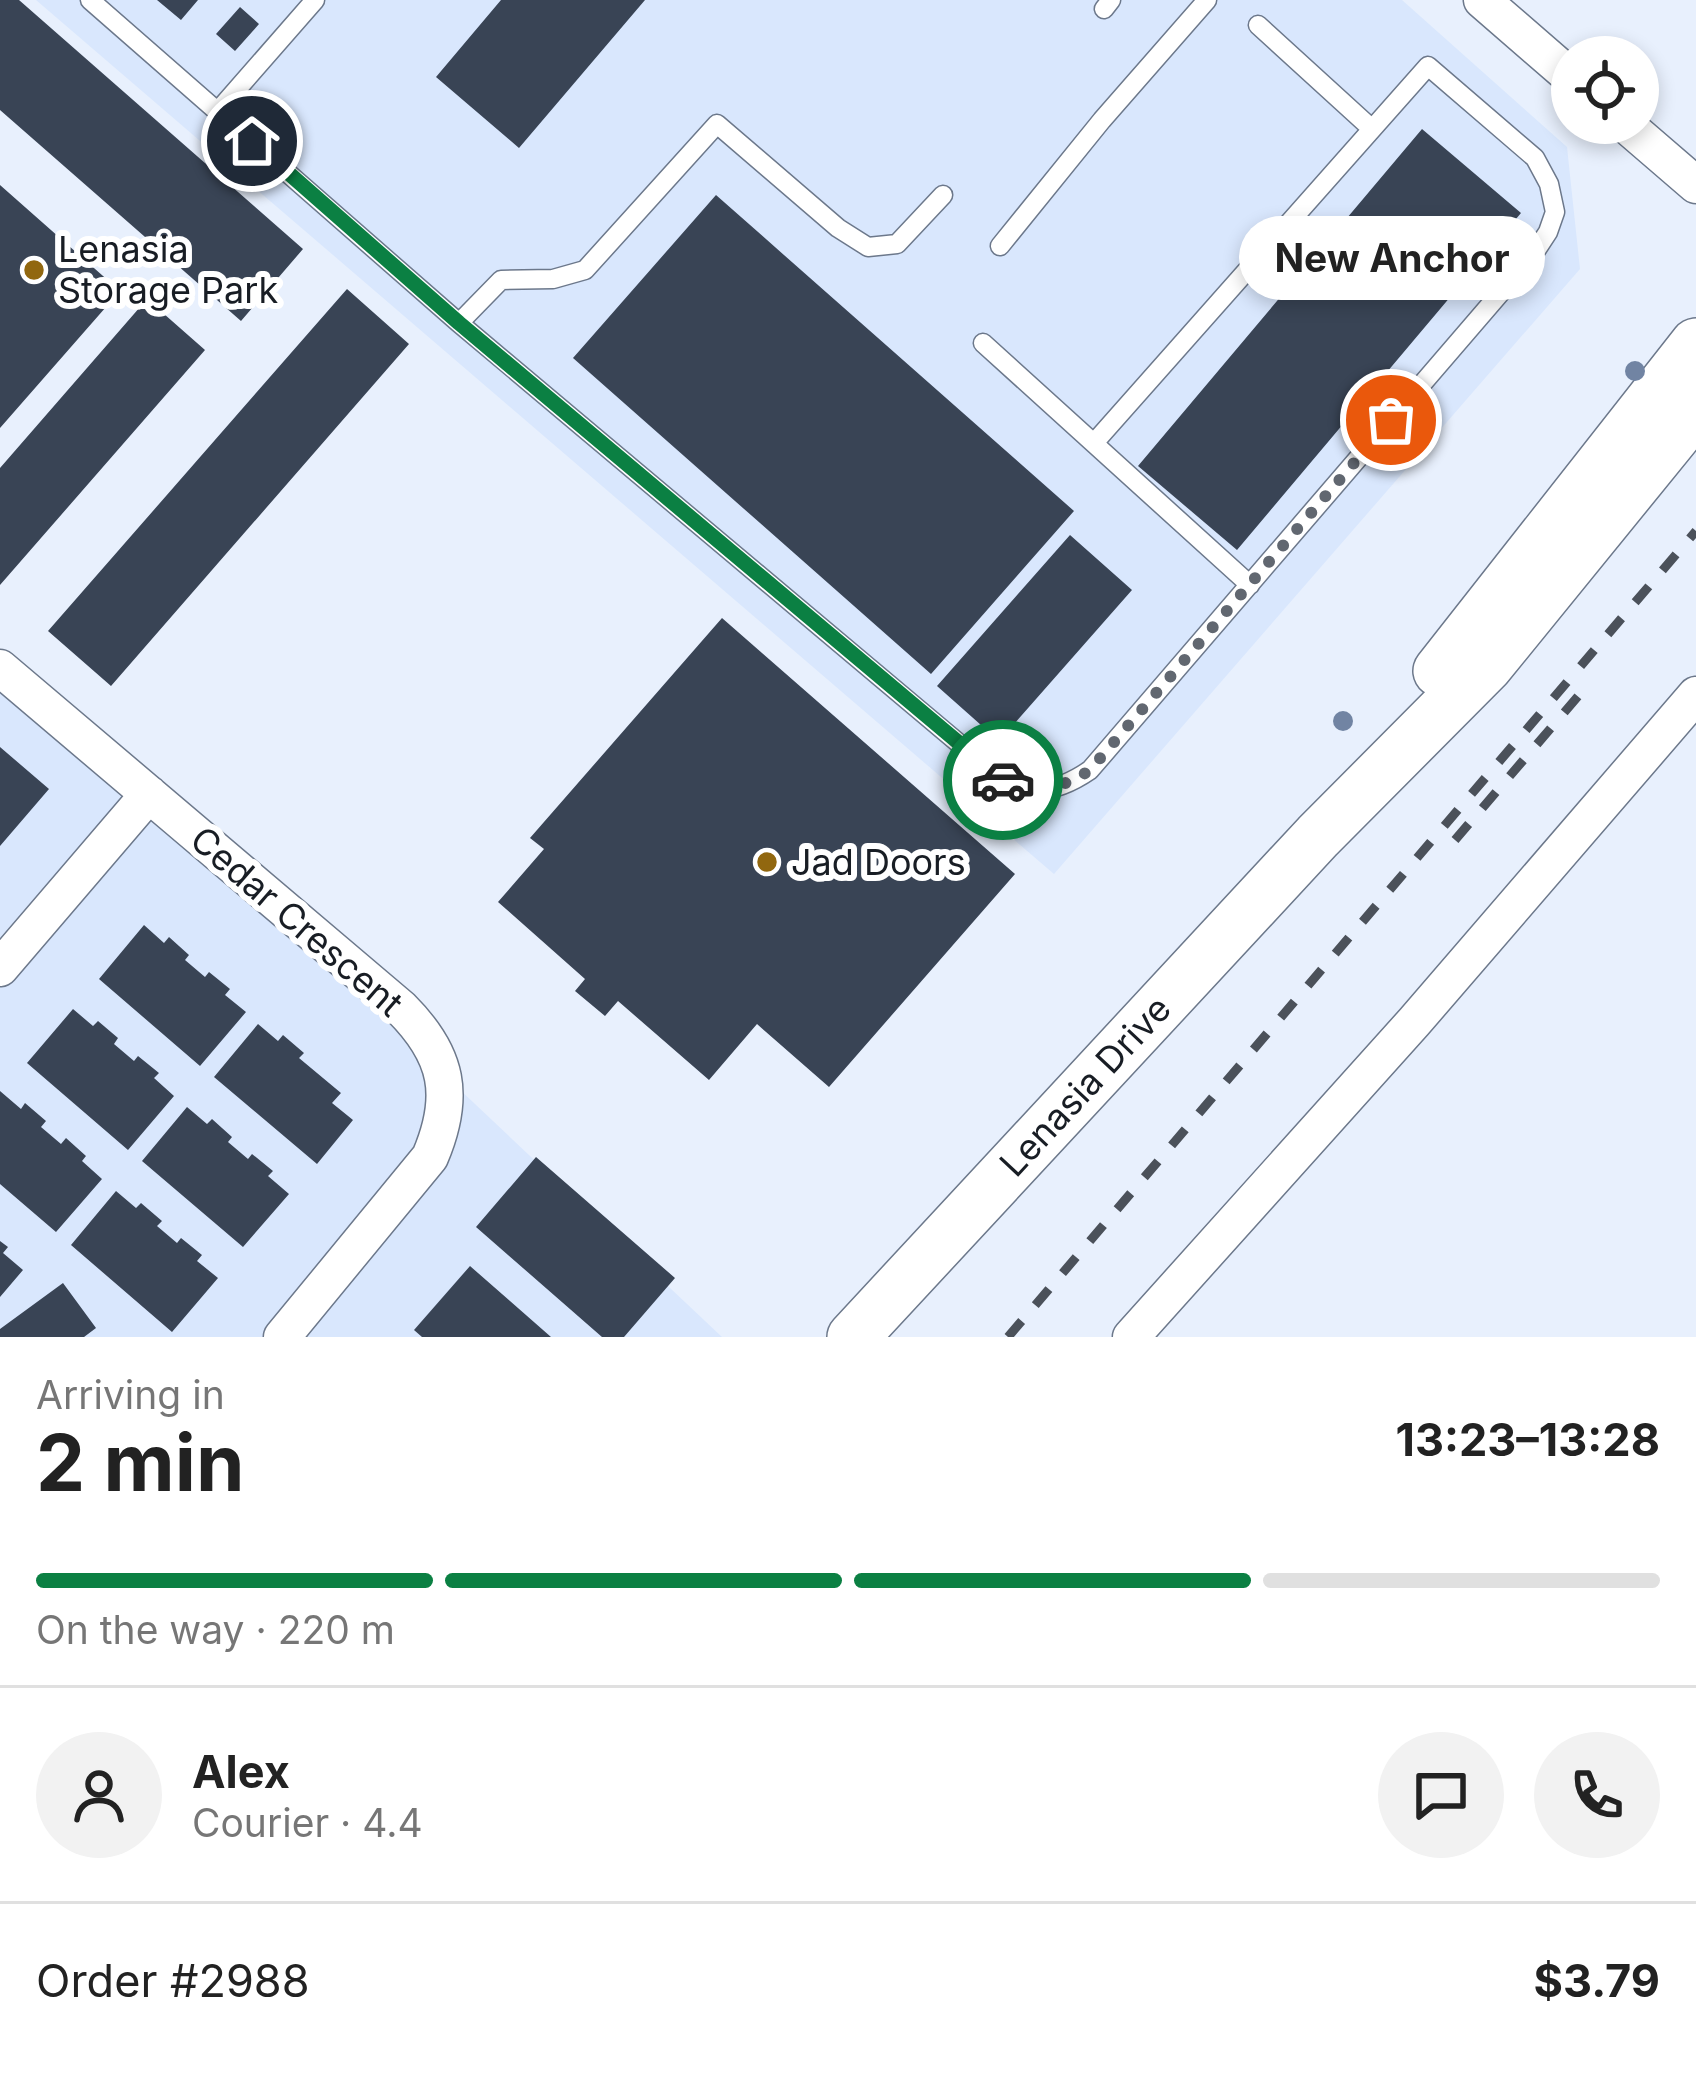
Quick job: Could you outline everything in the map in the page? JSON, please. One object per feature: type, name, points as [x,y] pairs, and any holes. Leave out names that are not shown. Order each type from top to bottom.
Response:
[{"type":"main road","points":[[1318,836],[1447,659],[1696,344]]},
{"type":"main road","points":[[1318,836],[1486,666],[1696,409]]},
{"type":"main road","name":"Lenasia Drive","points":[[853,1337],[1318,836]]},
{"type":"street","points":[[1482,0],[1551,60]]},
{"type":"street","points":[[1649,144],[1696,184]]},
{"type":"street","name":"Cedar Crescent","points":[[0,668],[401,1008],[423,1030],[438,1060],[446,1096],[442,1129],[430,1157],[282,1337]]},
{"type":"street","points":[[1131,1337],[1414,1022],[1696,695]]},
{"type":"street","points":[[0,968],[148,794]]},
{"type":"lane","points":[[90,0],[459,323],[1009,784],[1036,790],[1068,785],[1090,770],[1533,255],[1555,212],[1549,184],[1535,158],[1428,66],[1094,443]]},
{"type":"lane","points":[[218,111],[315,0]]},
{"type":"lane","points":[[1000,246],[1207,0]]},
{"type":"lane","points":[[1258,25],[1372,129]]},
{"type":"lane","points":[[459,323],[501,280],[553,279],[585,270],[717,124],[838,229],[868,247],[897,244],[943,195]]},
{"type":"lane","points":[[983,343],[1250,585]]},
{"type":"shaded area","points":[[36,0],[1402,0],[1551,133],[1551,144],[1567,147],[1580,269],[1054,874]]},
{"type":"shaded area","points":[[0,656],[722,1337],[0,1337]]},
{"type":"building","points":[[0,0],[19,0],[303,249],[241,321],[0,110]]},
{"type":"building","points":[[157,0],[198,0],[181,20]]},
{"type":"building","points":[[501,0],[645,0],[519,148],[436,77]]},
{"type":"building","points":[[240,7],[259,24],[235,51],[216,34]]},
{"type":"building","points":[[1422,129],[1521,213],[1237,550],[1138,466]]},
{"type":"building","points":[[0,185],[120,291],[0,428]]},
{"type":"building","points":[[716,195],[1074,511],[931,674],[573,358]]},
{"type":"building","points":[[347,289],[409,344],[111,686],[48,631]]},
{"type":"building","points":[[147,299],[205,350],[0,585],[0,468]]},
{"type":"building","points":[[1070,535],[1132,590],[999,741],[937,686]]},
{"type":"building","name":"Jad Doors","points":[[722,618],[1015,874],[829,1087],[757,1024],[709,1080],[618,1001],[605,1016],[575,991],[585,979],[498,902],[544,849],[530,838]]},
{"type":"building","points":[[0,747],[49,789],[0,846]]},
{"type":"building","points":[[144,925],[164,943],[169,937],[205,977],[209,972],[230,989],[225,995],[246,1012],[200,1066],[99,979]]},
{"type":"building","points":[[73,1009],[118,1038],[114,1044],[134,1061],[138,1056],[159,1073],[154,1078],[174,1096],[128,1150],[27,1063]]},
{"type":"building","points":[[258,1024],[278,1041],[283,1035],[304,1053],[299,1058],[341,1093],[332,1103],[353,1120],[317,1164],[214,1077]]},
{"type":"building","points":[[0,1091],[21,1109],[25,1103],[46,1121],[41,1127],[61,1144],[66,1138],[102,1179],[56,1232],[0,1184]]},
{"type":"building","points":[[187,1107],[207,1124],[212,1119],[248,1159],[252,1154],[273,1171],[268,1176],[289,1194],[243,1247],[142,1161]]},
{"type":"building","points":[[536,1157],[675,1278],[624,1337],[602,1337],[476,1227]]},
{"type":"building","points":[[116,1191],[136,1208],[141,1203],[177,1243],[181,1238],[202,1255],[197,1261],[218,1278],[172,1332],[71,1245]]},
{"type":"building","points":[[0,1241],[8,1247],[3,1253],[23,1270],[0,1297]]},
{"type":"building","points":[[470,1266],[551,1337],[422,1337],[414,1330]]},
{"type":"building","points":[[63,1283],[96,1328],[84,1337],[0,1337],[0,1329]]},
{"type":"railway","points":[[1008,1337],[1696,531]]},
{"type":"railway","points":[[1455,840],[1580,694]]},
{"type":"way so far","points":[[1003,780],[1036,790],[1068,785],[1090,770],[1391,420]]},
{"type":"place","name":"Lenasia Storage Park","points":[[34,270]]},
{"type":"place","name":"New Anchor","points":[[1391,420]]},
{"type":"place","name":"Jad Doors","points":[[767,862]]},
{"type":"route","points":[[252,141],[459,323],[1003,780]]}]
